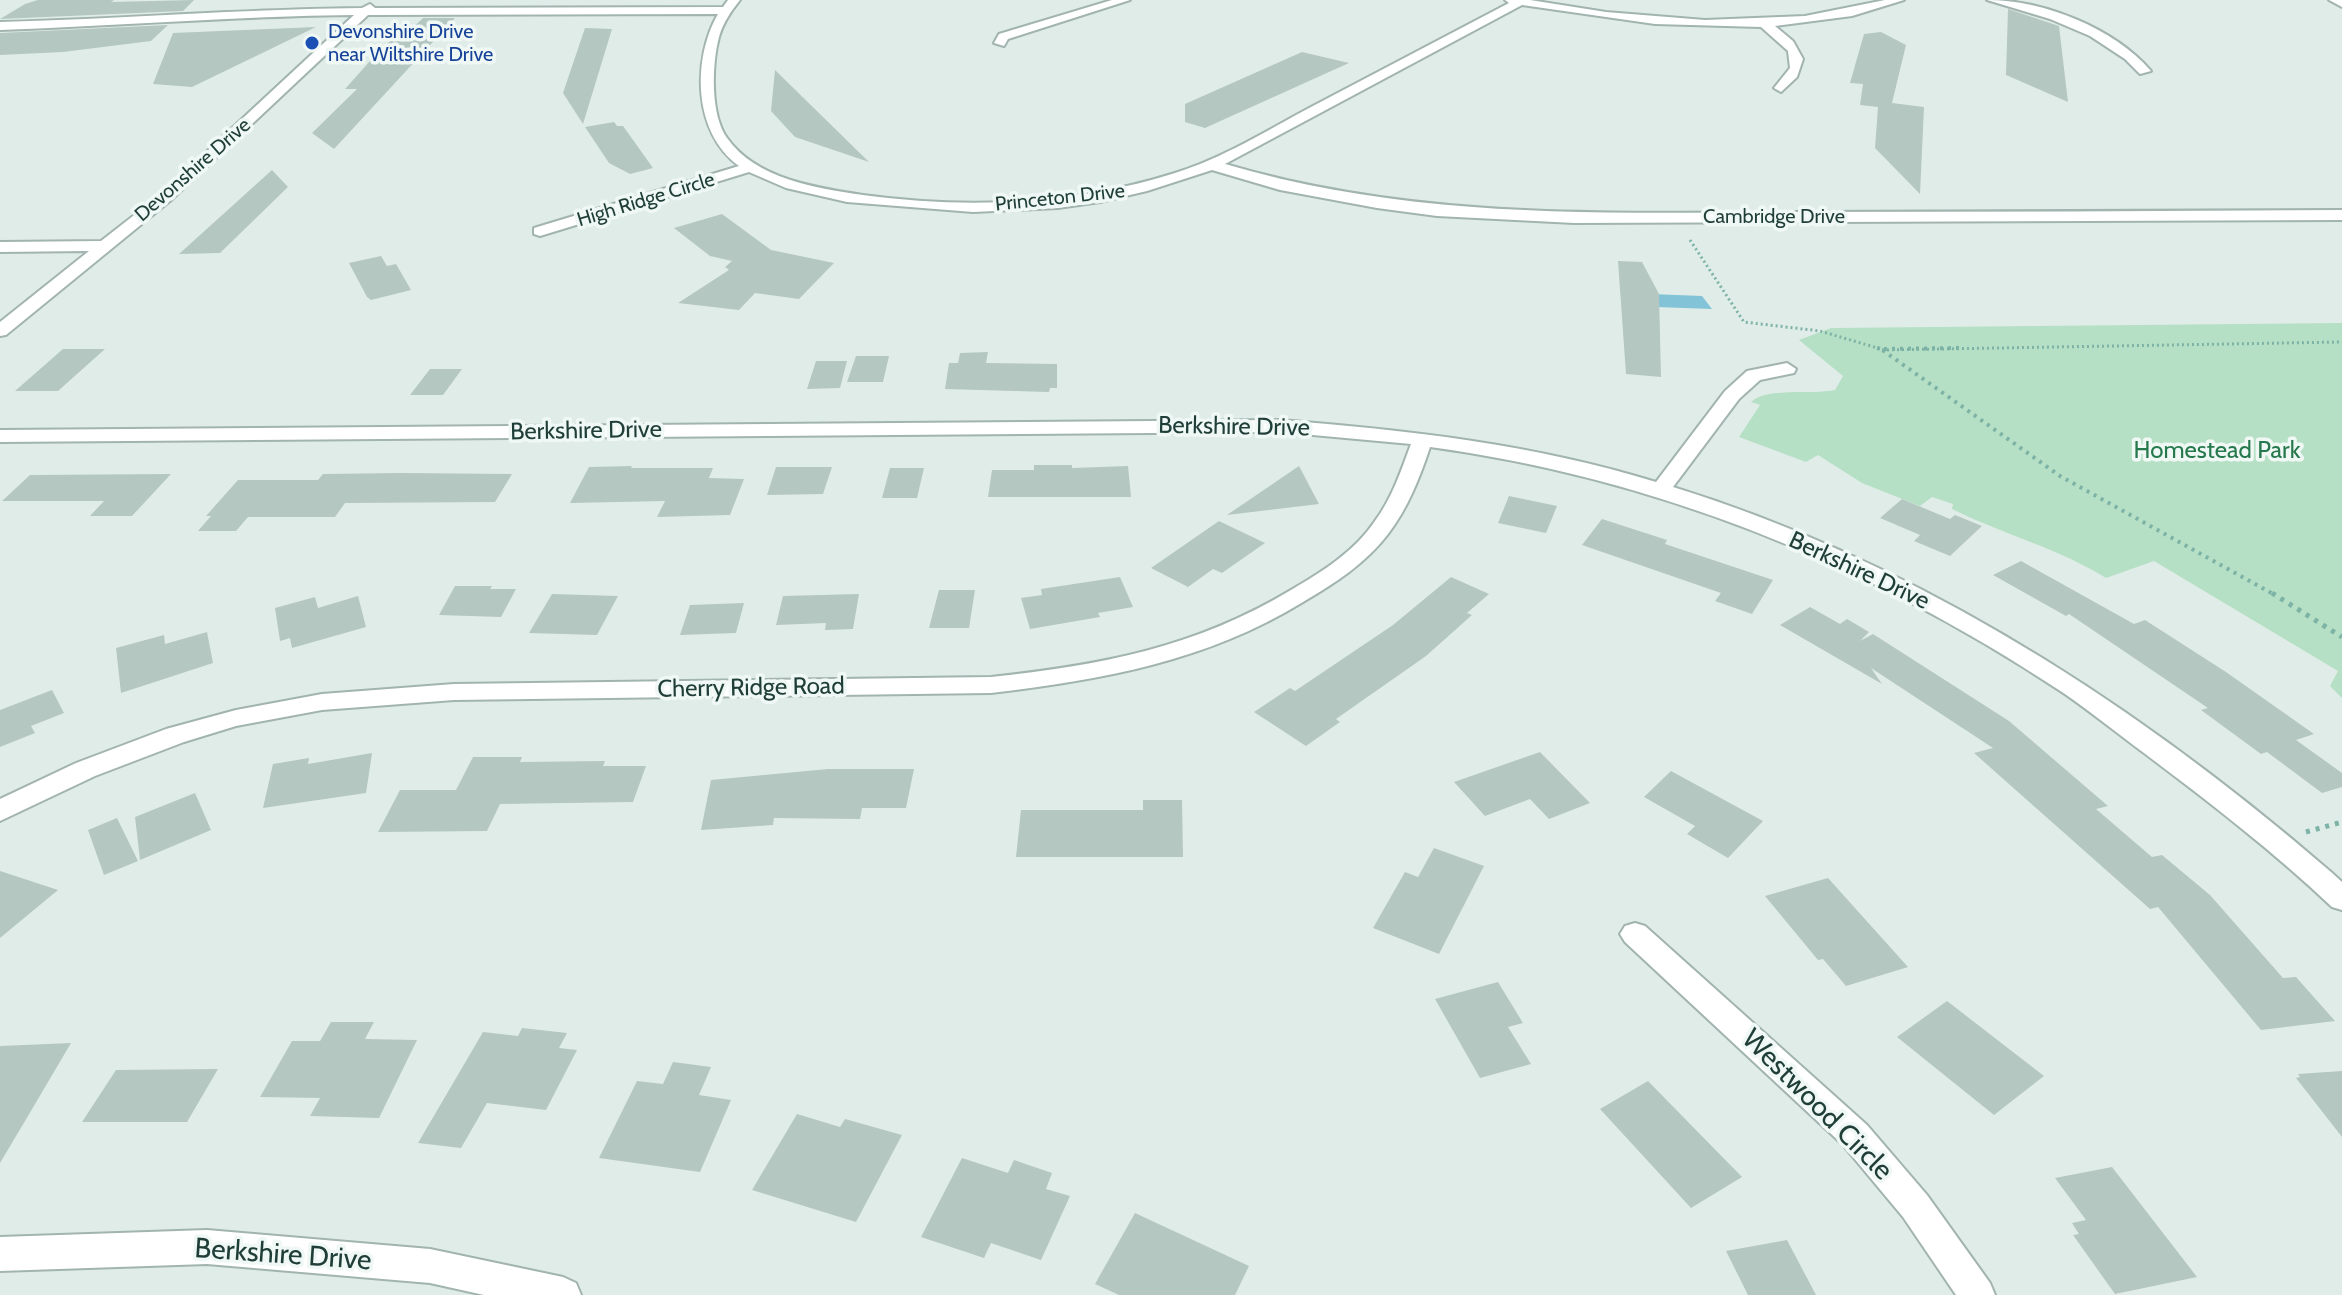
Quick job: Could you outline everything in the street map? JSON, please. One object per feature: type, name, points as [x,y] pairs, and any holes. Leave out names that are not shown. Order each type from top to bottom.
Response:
[{"type":"street","name":"Devonshire Drive","points":[[0,331],[165,198],[378,0]]},
{"type":"street","points":[[1000,43],[1003,37],[1023,30],[1124,0]]},
{"type":"street","points":[[1516,1],[1622,17],[1762,22],[1827,17],[1898,0]]},
{"type":"street","points":[[1993,0],[2065,20],[2112,43],[2145,71]]},
{"type":"street","points":[[2335,0],[2342,4]]},
{"type":"street","name":"Princeton Drive","points":[[730,5],[713,38],[709,93],[712,125],[735,156],[784,182],[838,195],[900,204],[964,207],[1087,199],[1148,187],[1212,165],[1516,1]]},
{"type":"street","points":[[0,26],[114,23],[253,12],[730,5]]},
{"type":"street","points":[[1762,22],[1783,36],[1796,50],[1798,63],[1794,76],[1781,88]]},
{"type":"street","name":"Cambridge Drive","points":[[1212,165],[1280,185],[1377,203],[1437,211],[1574,218],[2342,215]]},
{"type":"street","name":"High Ridge Circle","points":[[540,231],[751,167]]},
{"type":"street","points":[[0,247],[104,246]]},
{"type":"street","points":[[1660,490],[1732,395],[1754,375],[1787,369]]},
{"type":"street","name":"Berkshire Drive","points":[[0,436],[1280,426],[1423,438],[1571,466],[1660,490],[1796,540],[1880,578],[1989,635],[2072,687],[2211,790],[2278,841],[2342,899]]},
{"type":"street","name":"Cherry Ridge Road","points":[[0,811],[131,750],[235,718],[345,699],[518,691],[991,685],[1134,665],[1194,649],[1264,619],[1334,574],[1385,524],[1409,479],[1423,438]]},
{"type":"street","name":"Westwood Circle","points":[[1635,934],[1855,1135],[1915,1206],[1977,1295]]},
{"type":"street","name":"Berkshire Drive","points":[[0,1254],[207,1247],[430,1266],[563,1295]]},
{"type":"path","points":[[1687,235],[1744,322],[1820,331],[1881,349],[2342,342]]},
{"type":"path","points":[[1881,349],[2060,476],[2267,589],[2342,637]]},
{"type":"path","points":[[2305,832],[2342,822]]},
{"type":"green space","name":"Homestead Park","points":[[2342,323],[2342,698],[2330,686],[2338,671],[2154,561],[2106,578],[2069,558],[1952,509],[1953,504],[1932,497],[1920,506],[1862,483],[1818,455],[1806,462],[1739,437],[1760,405],[1751,402],[1758,397],[1835,390],[1843,376],[1799,340],[1831,328]]},
{"type":"water","points":[[1651,294],[1702,296],[1712,309],[1656,307]]},
{"type":"building","points":[[38,0],[194,0],[183,11],[0,19]]},
{"type":"building","points":[[2008,9],[2059,26],[2068,102],[2006,75]]},
{"type":"building","points":[[423,18],[455,18],[334,149],[312,133],[357,89],[345,89],[370,61],[396,35],[405,35]]},
{"type":"building","points":[[168,25],[151,41],[63,52],[0,55],[0,33]]},
{"type":"building","points":[[316,27],[192,87],[153,84],[173,33]]},
{"type":"building","points":[[585,28],[612,29],[583,124],[563,93]]},
{"type":"building","points":[[1881,32],[1906,45],[1892,103],[1924,107],[1920,194],[1875,148],[1878,107],[1860,105],[1863,84],[1850,83],[1864,34]]},
{"type":"building","points":[[1302,52],[1349,63],[1205,128],[1185,122],[1185,104]]},
{"type":"building","points":[[775,70],[869,162],[795,137],[771,111]]},
{"type":"building","points":[[614,122],[617,126],[623,126],[653,168],[630,174],[609,163],[585,127]]},
{"type":"building","points":[[272,170],[288,187],[220,253],[179,254]]},
{"type":"building","points":[[722,214],[771,250],[834,263],[799,299],[755,293],[739,310],[678,303],[729,270],[725,267],[732,261],[710,256],[674,228]]},
{"type":"building","points":[[381,256],[387,266],[396,264],[411,290],[371,300],[367,297],[349,263]]},
{"type":"building","points":[[1618,261],[1642,262],[1659,294],[1661,377],[1626,374]]},
{"type":"building","points":[[63,349],[105,349],[58,391],[15,391]]},
{"type":"building","points":[[988,352],[986,363],[1057,364],[1057,388],[1050,388],[1049,392],[945,389],[949,363],[958,363],[960,353]]},
{"type":"building","points":[[856,356],[889,356],[883,382],[847,382]]},
{"type":"building","points":[[816,361],[847,361],[840,388],[807,389]]},
{"type":"building","points":[[430,369],[462,369],[443,395],[410,395]]},
{"type":"building","points":[[1034,465],[1072,465],[1072,468],[1128,466],[1131,497],[988,497],[992,470],[1034,470]]},
{"type":"building","points":[[1299,466],[1319,504],[1227,515]]},
{"type":"building","points":[[589,467],[713,468],[709,478],[744,479],[730,515],[657,517],[665,501],[570,503]]},
{"type":"building","points":[[776,467],[832,467],[823,494],[767,495]]},
{"type":"building","points":[[890,468],[924,468],[917,498],[882,498]]},
{"type":"building","points":[[171,474],[132,516],[90,516],[104,501],[2,501],[30,475]]},
{"type":"building","points":[[323,474],[512,474],[495,502],[345,503],[335,517],[248,517],[236,531],[198,531],[211,516],[206,516],[238,480],[318,480]]},
{"type":"building","points":[[1509,496],[1557,506],[1546,533],[1498,523]]},
{"type":"building","points":[[1902,499],[1950,519],[1955,515],[1982,526],[1950,556],[1914,541],[1920,535],[1880,518]]},
{"type":"building","points":[[1602,519],[1773,580],[1752,614],[1715,601],[1721,593],[1582,545]]},
{"type":"building","points":[[1219,521],[1265,543],[1222,573],[1213,569],[1188,587],[1151,568]]},
{"type":"building","points":[[2021,561],[2134,624],[2145,620],[2226,672],[2314,734],[2296,740],[2342,773],[2342,787],[2322,793],[2267,752],[2261,754],[2201,710],[2208,708],[2069,614],[2066,616],[1993,575]]},
{"type":"building","points":[[1120,577],[1133,607],[1098,613],[1100,617],[1030,629],[1021,598],[1042,595],[1041,589]]},
{"type":"building","points":[[1451,577],[1489,594],[1467,613],[1472,615],[1426,656],[1336,719],[1340,722],[1306,746],[1254,712],[1290,688],[1295,691],[1393,625]]},
{"type":"building","points":[[455,586],[516,589],[501,617],[439,615]]},
{"type":"building","points":[[939,590],[975,590],[969,628],[929,628]]},
{"type":"building","points":[[552,594],[618,596],[597,635],[529,633]]},
{"type":"building","points":[[859,594],[853,629],[825,630],[826,623],[776,625],[783,596]]},
{"type":"building","points":[[358,596],[366,627],[292,648],[290,638],[280,641],[275,608],[315,597],[318,608]]},
{"type":"building","points":[[744,603],[736,633],[680,635],[690,605]]},
{"type":"building","points":[[1810,607],[1840,624],[1847,619],[1869,632],[1860,641],[1873,634],[2009,721],[2108,806],[2096,809],[2152,857],[2162,855],[2210,895],[2283,978],[2296,977],[2335,1021],[2261,1030],[2158,907],[2150,909],[1974,753],[1993,748],[1871,668],[1882,684],[1780,625]]},
{"type":"building","points":[[207,632],[213,663],[121,693],[116,648],[164,635],[165,644]]},
{"type":"building","points":[[52,690],[64,713],[31,726],[35,733],[0,747],[0,710]]},
{"type":"building","points":[[1540,752],[1590,803],[1549,819],[1530,799],[1485,816],[1454,782]]},
{"type":"building","points":[[372,753],[366,793],[263,808],[273,764],[309,758],[308,764]]},
{"type":"building","points":[[473,757],[522,757],[520,762],[605,761],[603,766],[646,766],[633,802],[500,804],[487,831],[378,832],[400,790],[456,790]]},
{"type":"building","points":[[828,769],[914,769],[906,808],[862,808],[860,819],[774,818],[773,825],[701,830],[711,780]]},
{"type":"building","points":[[1671,771],[1763,821],[1728,858],[1687,834],[1695,826],[1644,797]]},
{"type":"building","points":[[195,793],[211,830],[140,860],[135,817]]},
{"type":"building","points":[[1143,800],[1182,800],[1183,857],[1016,857],[1021,810],[1143,810]]},
{"type":"building","points":[[117,818],[138,861],[104,875],[88,830]]},
{"type":"building","points":[[1434,848],[1484,866],[1439,954],[1373,928],[1405,872],[1418,877]]},
{"type":"building","points":[[0,871],[58,890],[0,938]]},
{"type":"building","points":[[1828,878],[1908,967],[1846,986],[1823,959],[1818,960],[1765,896]]},
{"type":"building","points":[[1498,982],[1523,1023],[1508,1027],[1531,1064],[1480,1078],[1435,999]]},
{"type":"building","points":[[1947,1001],[2044,1076],[1994,1115],[1897,1037]]},
{"type":"building","points":[[331,1022],[374,1022],[365,1039],[417,1040],[379,1118],[310,1116],[320,1098],[260,1097],[292,1041],[320,1041]]},
{"type":"building","points":[[522,1028],[567,1033],[559,1048],[577,1050],[546,1110],[487,1103],[461,1148],[418,1143],[483,1032],[518,1036]]},
{"type":"building","points":[[71,1043],[28,1116],[0,1163],[0,1046]]},
{"type":"building","points":[[673,1062],[711,1067],[699,1095],[731,1100],[700,1172],[599,1158],[637,1081],[663,1084]]},
{"type":"building","points":[[218,1069],[187,1122],[82,1122],[116,1070]]},
{"type":"building","points":[[2342,1071],[2342,1137],[2296,1078],[2300,1077],[2298,1074]]},
{"type":"building","points":[[1648,1081],[1742,1177],[1691,1208],[1600,1109]]},
{"type":"building","points":[[797,1114],[840,1127],[845,1119],[902,1135],[856,1222],[752,1190]]},
{"type":"building","points":[[962,1158],[1008,1173],[1014,1160],[1052,1173],[1046,1189],[1070,1196],[1041,1260],[991,1243],[984,1258],[921,1237]]},
{"type":"building","points":[[2112,1167],[2197,1277],[2115,1294],[2073,1235],[2079,1234],[2072,1223],[2086,1220],[2055,1178]]},
{"type":"building","points":[[1135,1213],[1249,1266],[1235,1295],[1119,1295],[1095,1284]]},
{"type":"building","points":[[1787,1240],[1816,1295],[1748,1295],[1726,1251]]},
{"type":"place","name":"Devonshire Drive near Wiltshire Drive","points":[[312,43]]}]
